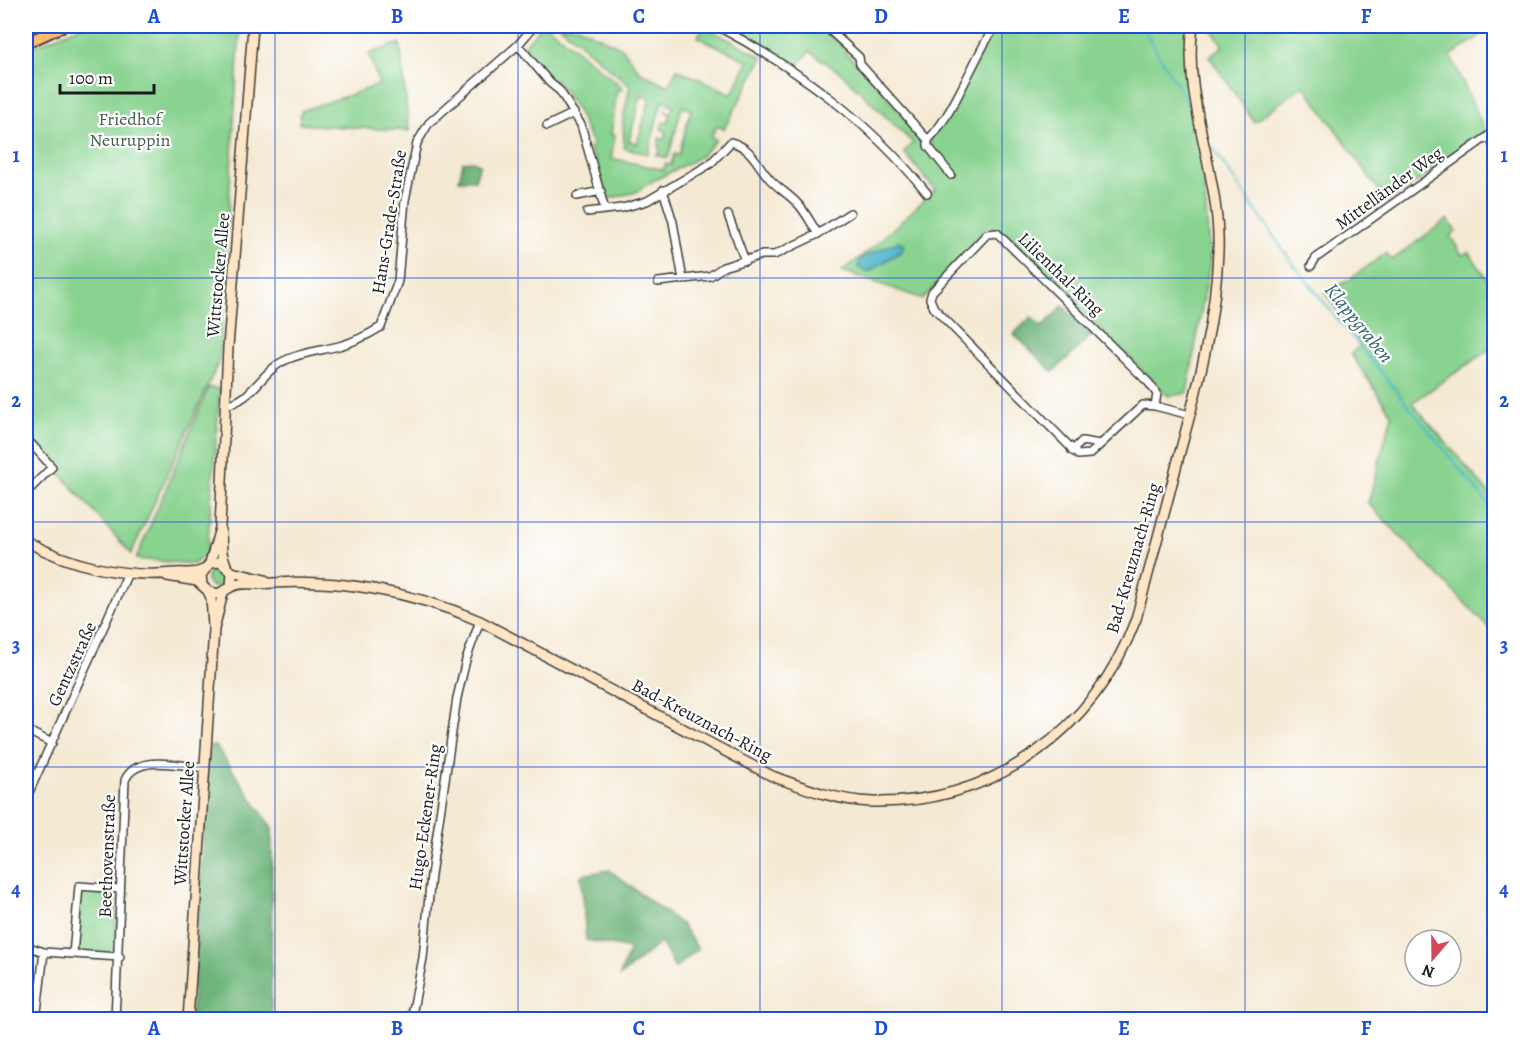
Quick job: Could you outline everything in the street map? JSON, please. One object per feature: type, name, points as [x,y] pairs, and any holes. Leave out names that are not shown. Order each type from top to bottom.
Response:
[{"type":"main road","points":[[26,43],[63,26]]},
{"type":"main road","name":"Wittstocker Allee","points":[[231,587],[220,528],[226,404],[253,26]]},
{"type":"main road","name":"Bad-Kreuznach-Ring","points":[[231,587],[237,584],[270,582],[394,591],[432,602],[480,621],[772,776],[813,792],[872,802],[918,799],[960,790],[1001,775],[1044,748],[1078,717],[1107,679],[1126,644],[1136,619],[1190,415],[1214,310],[1218,248],[1214,200],[1191,66],[1193,26]]},
{"type":"main road","name":"Wittstocker Allee","points":[[188,1020],[214,629],[205,588],[206,567],[220,528]]},
{"type":"main road","points":[[26,541],[56,556],[79,563],[128,573],[162,575],[223,593]]},
{"type":"main road","points":[[162,575],[206,567],[229,568]]},
{"type":"main road","name":"Bad-Kreuznach-Ring","points":[[229,568],[270,582]]},
{"type":"main road","points":[[214,629],[223,593],[231,587]]},
{"type":"street","name":"Hans-Grade-Straße","points":[[226,404],[243,400],[269,370],[283,362],[304,353],[341,346],[381,327],[390,309],[398,281],[405,200],[417,143],[429,123],[518,45],[534,26]]},
{"type":"street","points":[[717,26],[768,53],[832,98],[871,130],[927,193]]},
{"type":"street","points":[[825,26],[859,57],[860,64],[928,141],[928,146],[951,175]]},
{"type":"street","points":[[928,141],[945,119],[979,49],[995,26]]},
{"type":"street","points":[[518,45],[550,83],[560,91],[574,113],[586,137],[587,149],[605,210]]},
{"type":"street","points":[[547,126],[574,113]]},
{"type":"street","name":"Mittelländer Weg","points":[[1311,266],[1316,258],[1491,134],[1494,146]]},
{"type":"street","points":[[587,212],[637,205],[710,164],[731,142],[739,144],[760,162],[766,175],[785,195],[796,202],[818,234]]},
{"type":"street","points":[[663,190],[673,222],[683,280]]},
{"type":"street","points":[[577,196],[601,191]]},
{"type":"street","points":[[658,282],[710,276],[723,267],[762,255],[774,255],[818,234],[850,213]]},
{"type":"street","points":[[728,215],[745,261]]},
{"type":"street","name":"Lilienthal-Ring","points":[[1072,451],[934,308],[930,299],[932,292],[987,234],[997,233],[1005,240],[1149,383],[1157,394],[1155,406]]},
{"type":"street","points":[[1100,444],[1082,441],[1072,451],[1083,456],[1090,454],[1143,405],[1190,415]]},
{"type":"street","points":[[26,438],[52,468],[26,493]]},
{"type":"street","name":"Gentzstraße","points":[[26,799],[128,573]]},
{"type":"street","name":"Hugo-Eckener-Ring","points":[[411,1020],[423,958],[431,875],[457,698],[466,660],[480,621]]},
{"type":"street","points":[[26,730],[52,743]]},
{"type":"street","name":"Beethovenstraße","points":[[115,1020],[120,957],[119,889],[122,804],[128,775],[144,764],[205,768]]},
{"type":"street","points":[[73,954],[79,886],[119,889]]},
{"type":"street","points":[[26,946],[44,952],[120,957]]},
{"type":"street","points":[[36,1020],[44,952]]},
{"type":"green space","name":"Friedhof Neuruppin","points":[[81,26],[240,26],[219,361],[131,554],[26,435],[26,50]]},
{"type":"green space","points":[[541,26],[547,26],[622,87],[623,90],[617,90],[611,134],[615,135],[611,158],[664,170],[665,164],[671,165],[674,154],[679,155],[691,109],[682,107],[668,158],[655,155],[659,154],[659,138],[664,139],[666,131],[661,129],[663,122],[668,123],[670,115],[665,111],[671,112],[673,105],[662,101],[648,154],[624,148],[623,119],[630,86],[560,26],[577,26],[622,48],[640,72],[668,86],[677,69],[732,94],[748,61],[698,37],[703,26],[763,57],[724,129],[717,126],[711,136],[716,140],[700,157],[636,192],[607,199],[596,159],[593,158],[589,148],[593,146],[578,112],[556,80],[552,82],[524,46]],"holes":[[[641,96],[650,98],[637,144],[629,141]]]},
{"type":"green space","points":[[724,26],[818,26],[846,49],[845,52],[869,75],[925,142],[932,145],[931,140],[984,45],[1000,26],[1192,26],[1210,262],[1187,393],[1168,396],[1000,230],[986,228],[923,299],[842,271],[871,249],[935,190],[904,152],[913,143],[842,74],[809,51],[797,68],[769,48]]},
{"type":"green space","points":[[1209,26],[1494,26],[1451,56],[1487,135],[1387,202],[1304,85],[1254,122],[1209,56],[1223,46]]},
{"type":"green space","points":[[400,43],[409,131],[299,124],[301,111],[379,85],[369,54]]},
{"type":"green space","points":[[472,161],[480,164],[475,180],[459,180],[463,162]]},
{"type":"green space","points":[[1448,219],[1456,232],[1450,236],[1462,255],[1469,252],[1494,290],[1494,346],[1412,403],[1494,499],[1494,633],[1368,503],[1392,415],[1351,354],[1361,344],[1325,293],[1349,280],[1386,253],[1392,260]]},
{"type":"green space","points":[[1063,306],[1092,335],[1053,372],[1014,334],[1031,317],[1042,327]]},
{"type":"green space","points":[[209,387],[220,389],[207,553],[194,564],[136,559]]},
{"type":"green space","points":[[213,568],[221,568],[227,574],[227,582],[221,588],[213,588],[207,582],[207,574]]},
{"type":"green space","points":[[209,746],[216,746],[272,828],[271,1019],[191,1020]]},
{"type":"green space","points":[[609,870],[681,924],[698,949],[675,968],[661,942],[619,977],[630,949],[586,940],[581,875]]},
{"type":"green space","points":[[87,891],[113,893],[116,896],[116,954],[78,952],[80,897]]},
{"type":"water","points":[[899,241],[904,244],[902,251],[869,272],[858,267],[861,258]]},
{"type":"waterway","name":"Klappgraben","points":[[1142,26],[1188,104]]},
{"type":"waterway","name":"Klappgraben","points":[[1211,146],[1293,264],[1494,511]]}]
